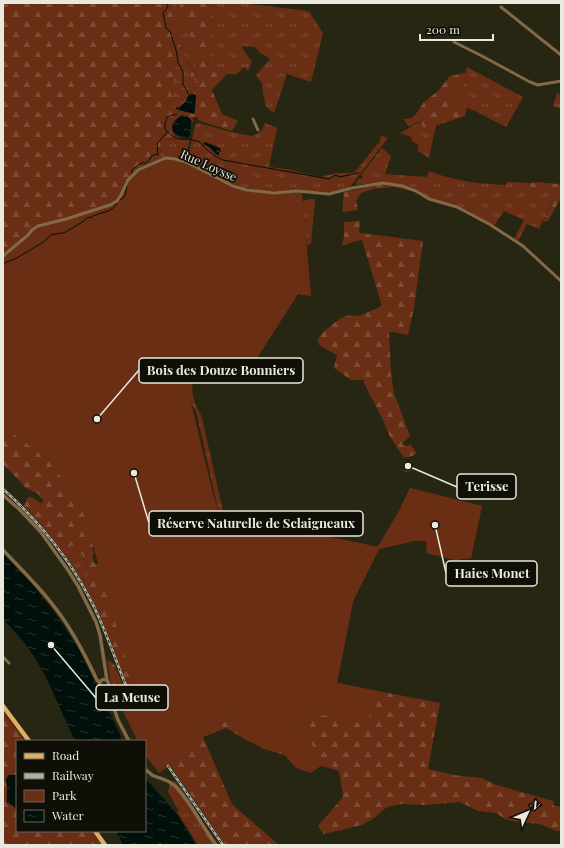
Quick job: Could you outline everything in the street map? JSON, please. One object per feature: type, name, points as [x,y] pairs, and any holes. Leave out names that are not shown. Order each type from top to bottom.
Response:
[{"type":"main road","points":[[3,706],[28,740]]},
{"type":"main road","points":[[96,832],[105,845]]},
{"type":"street","points":[[501,7],[561,55]]},
{"type":"street","points":[[454,42],[538,85],[561,81]]},
{"type":"street","points":[[253,119],[258,130]]},
{"type":"street","name":"Rue Loysse","points":[[3,256],[38,226],[113,204],[121,195],[128,180],[142,168],[163,159],[175,159],[186,162],[233,186],[247,190],[274,193],[297,191],[329,194],[345,189],[383,183],[403,186],[416,190],[429,199],[457,208],[484,222],[523,246],[561,281]]},
{"type":"street","points":[[3,495],[40,531],[68,570],[88,604],[101,641],[107,680],[109,683],[107,688],[118,720],[128,740]]},
{"type":"street","points":[[3,550],[34,582],[64,620],[79,644],[101,687],[107,688]]},
{"type":"street","points":[[3,657],[9,663]]},
{"type":"street","points":[[100,683],[103,680],[107,680]]},
{"type":"street","points":[[146,770],[151,774],[170,782],[177,787],[216,845]]},
{"type":"green space","points":[[3,3],[170,3],[178,13],[176,35],[193,72],[198,59],[193,41],[186,29],[179,3],[208,3],[215,23],[207,66],[227,74],[212,90],[222,114],[238,121],[232,131],[198,120],[198,117],[193,117],[193,123],[185,116],[181,115],[175,120],[172,128],[175,135],[190,139],[161,139],[160,162],[305,232],[311,296],[298,294],[253,362],[187,361],[184,374],[192,424],[219,514],[378,547],[400,509],[410,488],[482,506],[471,558],[455,560],[427,553],[426,541],[414,541],[379,549],[353,601],[337,683],[440,703],[428,769],[454,775],[481,778],[497,785],[553,801],[554,806],[561,807],[561,831],[557,831],[539,824],[505,819],[496,813],[478,811],[460,802],[424,805],[401,804],[387,807],[374,818],[362,825],[324,834],[318,826],[343,797],[339,771],[264,749],[226,728],[203,737],[232,804],[279,845],[225,845],[170,765],[159,773],[146,756],[146,740],[138,740],[122,709],[117,706],[107,660],[114,664],[126,692],[129,690],[98,611],[83,583],[90,573],[82,555],[72,545],[67,549],[73,561],[70,562],[48,533],[24,506],[27,498],[31,497],[41,503],[44,501],[38,494],[26,488],[3,464]],"holes":[[[93,546],[100,562],[98,564],[94,563]]]},
{"type":"green space","points":[[170,3],[179,3],[186,29],[193,41],[198,59],[193,72],[176,35],[178,23]]},
{"type":"green space","points":[[208,3],[241,3],[309,11],[323,33],[311,82],[287,74],[274,113],[266,107],[262,83],[256,75],[270,59],[260,53],[255,47],[241,46],[252,62],[248,71],[244,67],[237,74],[227,74],[207,66],[215,23]]},
{"type":"green space","points":[[177,62],[186,63],[191,74],[189,89],[193,89],[197,85],[194,77],[198,69],[201,68],[202,72],[196,95],[194,114],[175,109],[170,104]]},
{"type":"green space","points":[[467,67],[523,97],[506,127],[467,108],[452,94],[456,88],[466,85],[465,73]]},
{"type":"green space","points":[[465,73],[466,86],[456,88],[452,94],[467,108],[465,116],[426,129],[423,128],[420,121],[409,127],[403,119],[412,118],[424,102],[438,91],[450,76]]},
{"type":"green space","points":[[557,93],[561,94],[561,109],[553,106]]},
{"type":"green space","points":[[420,122],[426,129],[436,125],[429,158],[418,151],[418,145],[412,141],[411,137],[400,133]]},
{"type":"green space","points":[[199,123],[252,136],[262,130],[265,123],[277,128],[269,167],[286,169],[320,177],[337,173],[354,173],[380,141],[381,135],[388,138],[350,187],[332,192],[264,191],[230,183],[190,163],[188,157],[195,126]]},
{"type":"green space","points":[[161,139],[190,140],[185,159],[167,157],[160,158]]},
{"type":"green space","points":[[382,148],[391,156],[385,174],[427,177],[429,171],[467,181],[506,185],[507,182],[529,183],[531,189],[557,191],[539,229],[527,224],[518,241],[514,239],[524,220],[504,211],[494,226],[468,211],[451,204],[429,198],[407,185],[384,182],[356,185],[359,178],[360,179],[363,177],[361,175]]},
{"type":"green space","points":[[163,159],[186,162],[233,186],[266,192],[302,193],[311,296],[298,294],[254,363],[186,365],[184,374],[218,514],[378,547],[400,509],[410,488],[482,506],[471,558],[455,560],[427,553],[426,541],[414,541],[379,549],[353,601],[337,683],[377,691],[367,724],[317,714],[301,719],[312,739],[312,745],[325,763],[311,773],[296,768],[277,746],[264,749],[243,738],[231,718],[196,738],[170,765],[159,773],[146,755],[146,740],[138,740],[122,709],[114,679],[119,676],[126,692],[134,687],[80,501],[47,459],[8,430],[3,428],[3,256],[35,227],[94,210],[117,201],[128,180],[138,170]]},
{"type":"green space","points":[[543,182],[560,184],[561,182],[561,198],[548,221],[543,222],[557,191],[531,189],[529,183]]},
{"type":"green space","points":[[384,184],[400,186],[412,190],[410,191],[394,187],[373,189],[361,193],[356,201],[358,210],[342,212],[344,192]]},
{"type":"green space","points":[[309,199],[315,199],[311,244],[307,245],[301,202]]},
{"type":"green space","points":[[360,221],[360,233],[423,241],[414,308],[408,335],[389,332],[391,373],[394,393],[410,436],[402,444],[407,446],[410,444],[417,453],[404,458],[389,435],[364,383],[364,380],[351,380],[334,368],[337,355],[319,345],[318,339],[324,331],[341,318],[350,315],[359,316],[382,306],[362,240],[342,246],[344,222]]},
{"type":"green space","points":[[188,361],[195,361],[192,382],[193,398],[202,418],[224,515],[219,514],[196,411],[192,405],[188,393]]},
{"type":"green space","points":[[406,461],[410,462],[412,467],[412,470],[409,472],[404,471]]},
{"type":"green space","points":[[72,545],[82,555],[90,573],[83,583],[70,562],[73,561],[66,549]]},
{"type":"green space","points":[[3,711],[24,740],[16,740],[16,775],[9,775],[6,779],[7,803],[16,810],[16,832],[93,832],[102,845],[3,845]]},
{"type":"green space","points":[[175,781],[219,845],[198,845],[177,812],[179,811],[168,792],[170,782]]},
{"type":"water","points":[[192,94],[196,95],[194,114],[175,109],[177,107],[179,108],[186,101],[188,96]]},
{"type":"water","points":[[182,116],[188,117],[191,120],[190,135],[188,137],[175,134],[172,129],[174,122]]},
{"type":"water","points":[[205,142],[220,148],[221,152],[216,151],[219,152],[219,155],[203,144]]},
{"type":"water","points":[[3,553],[32,584],[56,614],[79,649],[123,740],[75,740],[44,673],[23,641],[3,619]]},
{"type":"water","points":[[9,775],[16,775],[16,810],[14,806],[7,802],[6,779]]},
{"type":"water","points":[[146,779],[177,814],[196,845],[168,845],[163,836],[167,845],[123,845],[116,832],[146,832]]},
{"type":"waterway","points":[[166,3],[168,7],[163,13],[166,28],[170,31],[178,62],[183,72],[183,84],[189,95]]},
{"type":"waterway","points":[[177,114],[167,117],[165,129],[176,138],[191,139]]},
{"type":"waterway","points":[[132,173],[134,168],[142,163],[146,163],[151,158],[150,157],[158,154],[157,144],[167,132]]},
{"type":"waterway","points":[[192,140],[200,142],[210,152],[223,160],[329,179],[336,175],[339,177],[359,173]]},
{"type":"waterway","points":[[119,200],[125,195],[127,186]]},
{"type":"waterway","points":[[3,264],[15,259],[42,243],[51,235],[64,233],[88,217],[90,218],[97,214],[109,211],[117,202]]},
{"type":"railway","points":[[3,489],[17,502],[55,544],[77,576],[100,619],[129,693]]},
{"type":"railway","points":[[168,766],[223,845]]},
{"type":"place","name":"Bois des Douze Bonniers","points":[[97,419]]},
{"type":"place","name":"Terisse","points":[[408,466]]},
{"type":"place","name":"Réserve Naturelle de Sclaigneaux","points":[[134,473]]},
{"type":"place","name":"Haies Monet","points":[[435,525]]},
{"type":"place","name":"La Meuse","points":[[51,645]]}]
